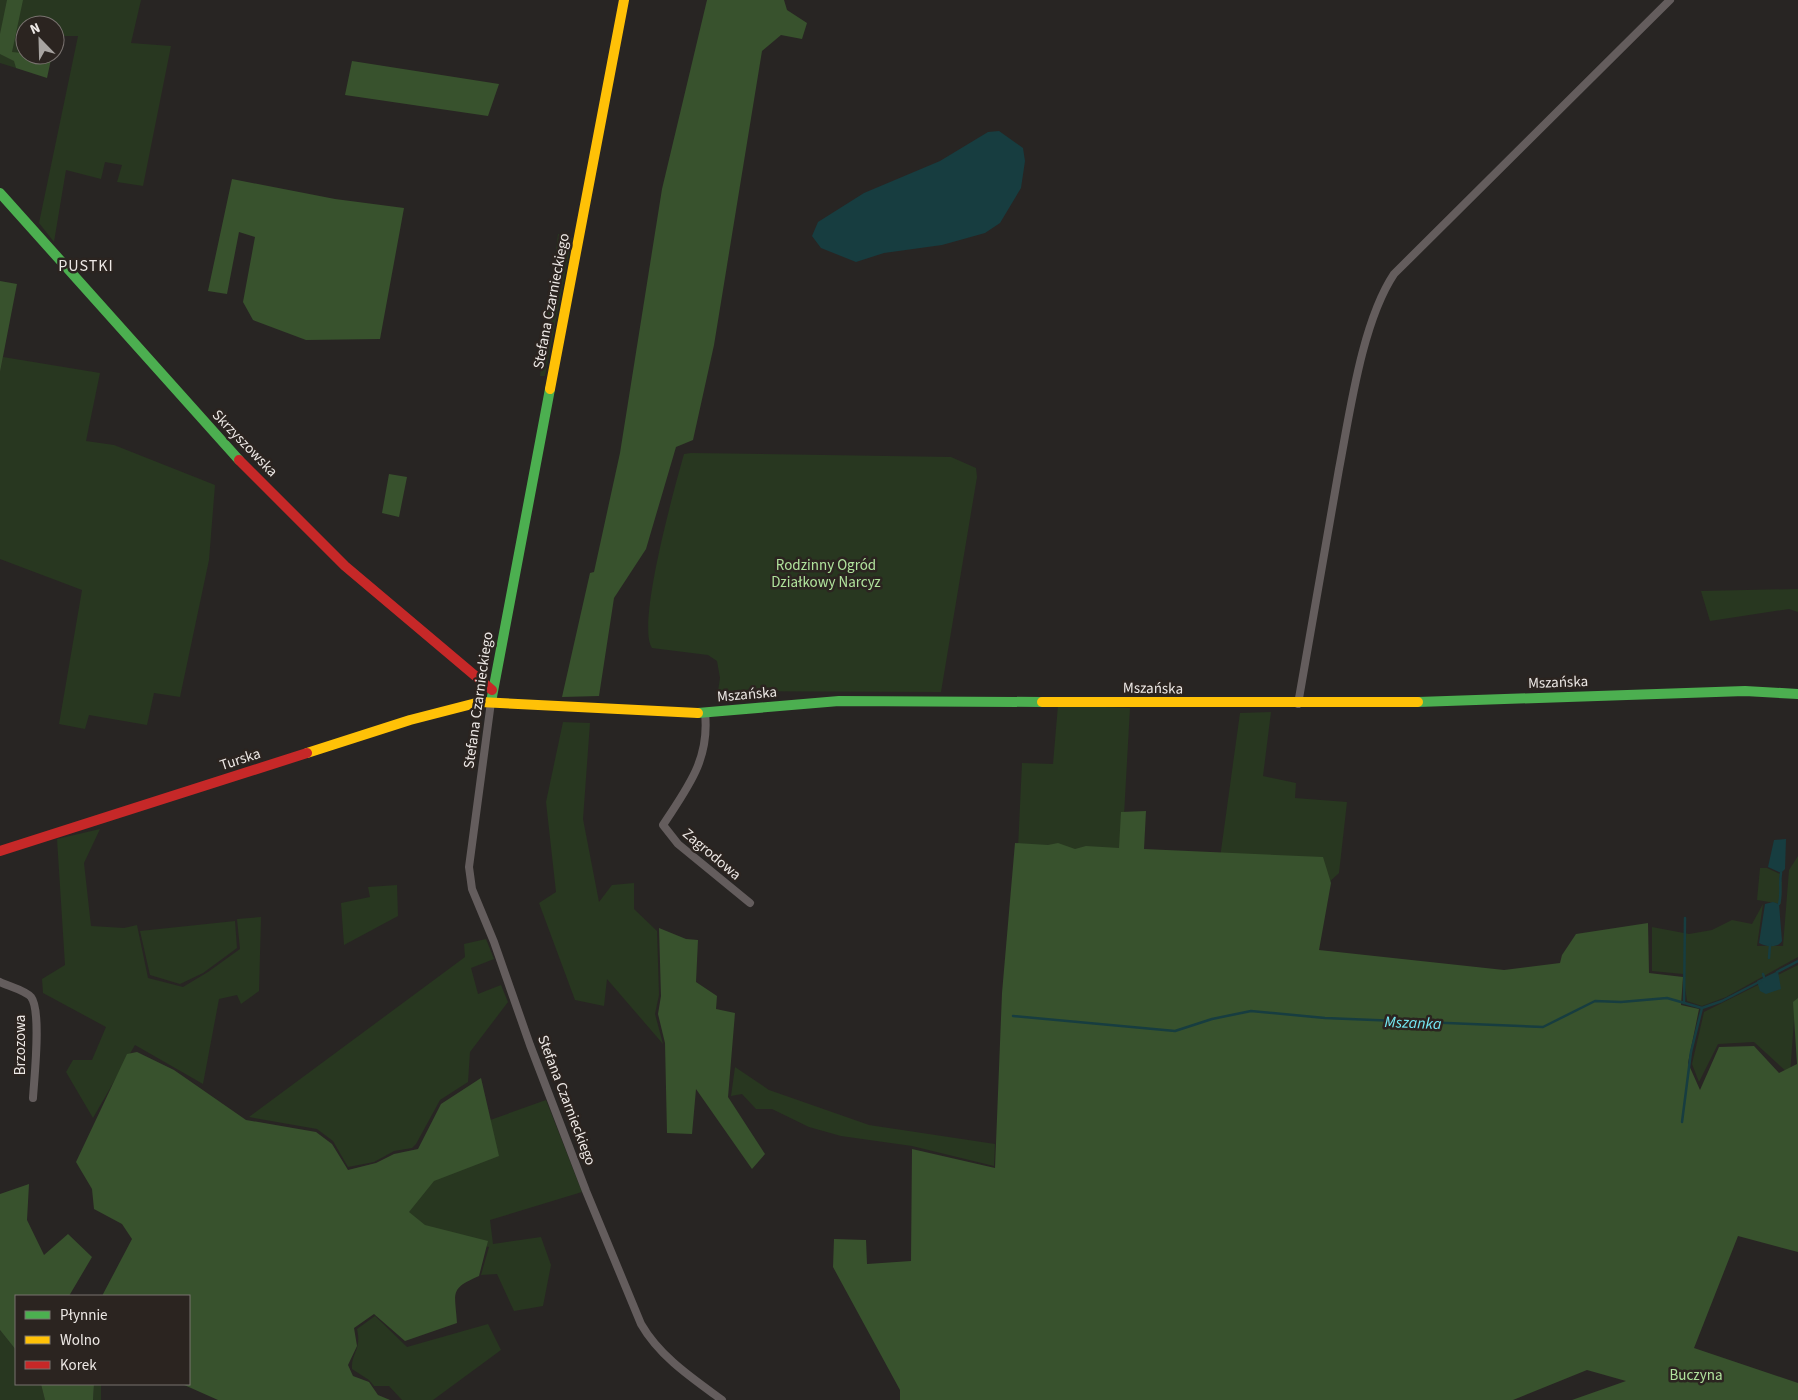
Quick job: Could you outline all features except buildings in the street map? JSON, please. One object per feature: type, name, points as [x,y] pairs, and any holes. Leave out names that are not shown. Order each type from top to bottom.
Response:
[{"type":"street","name":"Stefana Czarnieckiego","points":[[624,0],[492,690],[469,867],[472,889],[494,942],[514,1004],[586,1191],[645,1331],[657,1347],[722,1400]]},
{"type":"street","points":[[1298,704],[1356,384],[1373,318],[1386,286],[1394,274],[1670,0]]},
{"type":"street","name":"Skrzyszowska","points":[[0,193],[203,421],[312,534],[374,591],[492,690]]},
{"type":"street","name":"Mszańska","points":[[509,703],[705,713],[839,700],[1370,704],[1744,690],[1798,694]]},
{"type":"street","name":"Turska","points":[[0,851],[410,720],[464,705],[491,702],[509,703]]},
{"type":"street","name":"Zagrodowa","points":[[705,713],[704,753],[693,779],[663,826],[678,844],[750,903]]},
{"type":"street","name":"Brzozowa","points":[[0,982],[28,995],[34,1003],[37,1028],[34,1098]]},
{"type":"green space","points":[[0,0],[141,0],[131,43],[171,46],[143,186],[117,182],[122,165],[105,162],[101,179],[66,170],[54,242],[39,223],[78,36],[65,36],[65,15],[15,15],[15,65],[17,65],[16,68],[0,63]]},
{"type":"green space","points":[[7,0],[23,0],[20,15],[15,15],[15,38],[12,52],[15,52],[15,64],[14,61],[0,54],[0,34]]},
{"type":"green space","points":[[707,0],[784,0],[787,10],[807,23],[802,39],[781,35],[762,51],[714,345],[693,440],[676,447],[646,549],[614,598],[599,696],[562,697],[590,573],[594,572],[620,453],[662,189]]},
{"type":"green space","points":[[352,61],[499,84],[488,116],[345,95]]},
{"type":"green space","points":[[15,65],[50,65],[47,78],[16,68]]},
{"type":"green space","points":[[232,179],[335,199],[404,208],[380,339],[306,340],[253,320],[243,302],[255,237],[239,232],[227,294],[208,291]]},
{"type":"green space","points":[[558,234],[572,238],[545,376],[540,376]]},
{"type":"green space","points":[[0,281],[17,284],[0,372]]},
{"type":"green space","points":[[3,357],[100,373],[86,441],[114,445],[215,485],[209,560],[180,697],[154,693],[147,725],[89,715],[85,729],[59,724],[82,590],[0,559],[0,372]]},
{"type":"green space","name":"Rodzinny Ogród Działkowy Narcyz","points":[[684,454],[951,457],[976,468],[977,477],[941,692],[718,691],[720,678],[717,661],[708,655],[652,648],[648,634],[649,612],[659,554]]},
{"type":"green space","points":[[389,474],[407,477],[399,517],[382,513]]},
{"type":"green space","points":[[1798,589],[1798,612],[1789,609],[1710,621],[1701,591]]},
{"type":"green space","points":[[1058,705],[1130,708],[1122,851],[1018,848],[1022,763],[1053,764]]},
{"type":"green space","points":[[1271,712],[1263,776],[1296,783],[1295,798],[1347,802],[1339,873],[1327,884],[1220,858],[1240,713]]},
{"type":"green space","points":[[563,722],[590,723],[583,819],[599,902],[612,885],[634,883],[634,909],[657,931],[659,995],[655,1014],[663,1044],[607,979],[604,1006],[575,1000],[539,903],[556,892],[546,802]]},
{"type":"green space","name":"Buczyna","points":[[1146,811],[1144,849],[1323,857],[1331,883],[1319,950],[1504,970],[1560,963],[1562,955],[1576,934],[1648,923],[1649,973],[1683,977],[1681,1005],[1699,1009],[1688,1063],[1700,1090],[1719,1047],[1754,1046],[1779,1073],[1797,1064],[1793,1002],[1798,998],[1798,1252],[1738,1236],[1694,1348],[1798,1383],[1798,1400],[1572,1400],[1626,1381],[1587,1370],[1513,1400],[900,1400],[900,1390],[833,1267],[834,1239],[866,1240],[867,1264],[911,1261],[912,1149],[995,1168],[1002,993],[1015,843],[1048,845],[1058,843],[1075,849],[1086,846],[1119,848],[1121,812]]},
{"type":"green space","points":[[100,829],[84,863],[91,926],[124,928],[137,925],[148,978],[183,987],[240,949],[237,919],[261,917],[259,991],[241,1004],[237,995],[219,999],[203,1084],[135,1045],[93,1118],[66,1072],[73,1060],[92,1060],[106,1027],[43,993],[42,979],[65,965],[57,839]]},
{"type":"green space","points":[[1798,856],[1798,957],[1726,997],[1702,1006],[1687,1001],[1683,974],[1652,971],[1652,927],[1689,934],[1712,930],[1732,920],[1752,924],[1763,904],[1757,946],[1783,946],[1789,870]]},
{"type":"green space","points":[[1760,868],[1767,868],[1780,874],[1779,880],[1782,882],[1781,904],[1757,900]]},
{"type":"green space","points":[[397,885],[398,916],[344,945],[341,903],[370,897],[368,887]]},
{"type":"green space","points":[[235,921],[237,948],[203,973],[180,984],[150,975],[140,931]]},
{"type":"green space","points":[[659,928],[686,939],[698,940],[696,982],[717,996],[716,1009],[735,1013],[728,1097],[765,1154],[752,1169],[696,1089],[692,1134],[667,1133],[665,1043],[658,1014],[661,996]]},
{"type":"green space","points":[[486,939],[494,959],[471,968],[478,994],[501,985],[508,1002],[470,1052],[468,1082],[440,1100],[412,1148],[394,1151],[374,1162],[348,1167],[333,1141],[317,1129],[249,1117],[465,957],[464,944]]},
{"type":"green space","points":[[1798,965],[1798,1004],[1795,1006],[1790,1075],[1754,1042],[1718,1044],[1699,1082],[1692,1064],[1704,1012]]},
{"type":"green space","points":[[137,1052],[174,1070],[246,1120],[316,1132],[332,1144],[348,1170],[376,1163],[394,1154],[418,1149],[441,1104],[481,1078],[499,1156],[434,1181],[409,1212],[425,1225],[488,1241],[479,1276],[463,1284],[456,1293],[457,1323],[405,1341],[374,1314],[354,1328],[357,1346],[348,1365],[353,1376],[369,1382],[378,1395],[390,1400],[218,1400],[184,1385],[190,1385],[190,1295],[103,1295],[132,1239],[122,1224],[94,1209],[92,1189],[76,1162],[127,1054]]},
{"type":"green space","points":[[735,1067],[769,1090],[869,1125],[995,1144],[994,1166],[912,1146],[841,1136],[809,1127],[772,1109],[756,1109],[742,1094],[731,1096]]},
{"type":"green space","points":[[546,1100],[582,1192],[490,1220],[493,1244],[541,1237],[551,1265],[543,1306],[514,1311],[497,1274],[481,1275],[489,1247],[426,1231],[403,1210],[479,1124]]},
{"type":"green space","points":[[29,1184],[27,1220],[44,1255],[68,1234],[92,1257],[70,1295],[15,1295],[15,1349],[0,1330],[0,1194]]},
{"type":"green space","points":[[375,1316],[407,1347],[488,1324],[501,1350],[433,1400],[402,1400],[389,1386],[374,1386],[369,1380],[352,1369],[358,1342],[357,1329]]},
{"type":"green space","points":[[0,1330],[15,1349],[15,1385],[41,1385],[45,1400],[0,1400]]},
{"type":"green space","points":[[41,1385],[94,1385],[93,1400],[45,1400]]},
{"type":"green space","points":[[94,1385],[101,1385],[101,1400],[93,1400]]},
{"type":"water","points":[[999,131],[1023,148],[1025,161],[1021,188],[1000,223],[985,233],[942,245],[884,253],[856,262],[821,248],[812,236],[818,222],[864,193],[940,161],[988,132]]},
{"type":"water","points":[[1786,839],[1785,869],[1781,873],[1768,867],[1774,840]]},
{"type":"water","points":[[1773,902],[1779,904],[1782,941],[1778,945],[1768,946],[1759,943],[1765,904]]},
{"type":"water","points":[[1778,971],[1781,989],[1766,994],[1760,991],[1757,981]]},
{"type":"waterway","points":[[1779,904],[1781,873]]},
{"type":"waterway","points":[[1684,1003],[1685,918]]},
{"type":"waterway","points":[[1769,958],[1770,945]]},
{"type":"waterway","name":"Mszanka","points":[[1777,972],[1798,961]]},
{"type":"waterway","name":"Mszanka","points":[[1013,1016],[1175,1031],[1212,1019],[1251,1011],[1325,1018],[1543,1027],[1595,1001],[1621,1002],[1667,998],[1702,1008],[1722,1001],[1761,981]]},
{"type":"waterway","points":[[1682,1122],[1691,1052],[1702,1008]]},
{"type":"traffic: fast","points":[[0,193],[239,460]]},
{"type":"traffic: fast","points":[[491,702],[550,389]]},
{"type":"traffic: fast","points":[[1418,702],[1745,691],[1798,694]]},
{"type":"traffic: fast","points":[[698,713],[839,701],[1042,702]]},
{"type":"traffic: slow","points":[[550,389],[624,0]]},
{"type":"traffic: slow","points":[[307,753],[410,720],[480,702],[698,713]]},
{"type":"traffic: slow","points":[[1042,702],[1418,702]]},
{"type":"traffic: jam","points":[[239,460],[345,566],[492,690]]},
{"type":"traffic: jam","points":[[0,851],[307,753]]},
{"type":"district","name":"PUSTKI","points":[[86,265]]}]
